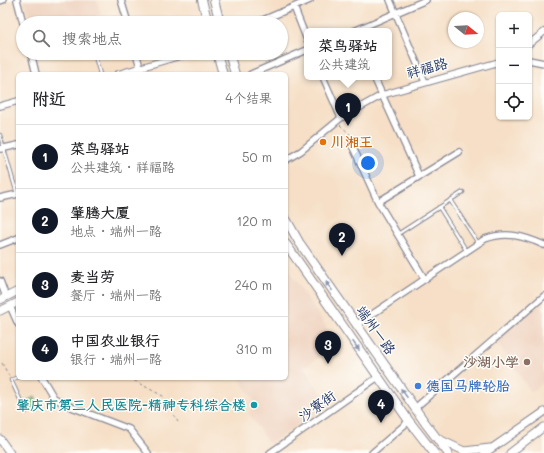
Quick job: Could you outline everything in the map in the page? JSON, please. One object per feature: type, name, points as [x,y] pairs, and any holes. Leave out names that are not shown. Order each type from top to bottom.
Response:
[{"type":"main road","points":[[202,0],[206,16]]},
{"type":"main road","points":[[214,0],[218,16]]},
{"type":"main road","points":[[219,60],[222,72]]},
{"type":"main road","points":[[231,60],[234,72]]},
{"type":"main road","name":"端州一路","points":[[288,223],[299,242],[356,325],[414,408],[448,453]]},
{"type":"main road","name":"端州一路","points":[[288,247],[409,421],[434,453]]},
{"type":"main road","points":[[3,298],[16,292]]},
{"type":"main road","points":[[0,311],[16,303]]},
{"type":"main road","points":[[485,453],[544,412]]},
{"type":"main road","points":[[417,431],[426,424]]},
{"type":"main road","points":[[510,453],[519,450],[525,442],[544,427]]},
{"type":"main road","points":[[517,432],[525,442]]},
{"type":"main road","points":[[0,438],[10,453]]},
{"type":"main road","points":[[439,440],[464,451],[494,447]]},
{"type":"street","points":[[18,0],[21,16]]},
{"type":"street","points":[[121,0],[126,16]]},
{"type":"street","points":[[273,16],[310,0]]},
{"type":"street","points":[[390,0],[426,82]]},
{"type":"street","points":[[361,28],[426,0]]},
{"type":"street","points":[[294,7],[304,32]]},
{"type":"street","points":[[532,42],[544,32]]},
{"type":"street","points":[[288,58],[304,51]]},
{"type":"street","points":[[33,60],[36,72]]},
{"type":"street","points":[[138,60],[142,72]]},
{"type":"street","points":[[126,72],[167,60]]},
{"type":"street","points":[[256,72],[284,60]]},
{"type":"street","points":[[532,61],[544,64]]},
{"type":"street","name":"祥福路","points":[[288,159],[301,151],[339,120],[382,95],[496,63]]},
{"type":"street","points":[[324,80],[339,120]]},
{"type":"street","points":[[375,80],[419,176]]},
{"type":"street","points":[[0,106],[16,103]]},
{"type":"street","points":[[2,148],[16,145]]},
{"type":"street","points":[[352,145],[378,202],[424,278]]},
{"type":"street","points":[[378,202],[459,152]]},
{"type":"street","points":[[0,198],[16,195]]},
{"type":"street","points":[[356,325],[478,243],[495,235],[515,234],[544,245]]},
{"type":"street","points":[[0,245],[16,239]]},
{"type":"street","points":[[0,281],[3,298]]},
{"type":"street","points":[[414,408],[544,296]]},
{"type":"street","points":[[10,306],[16,320]]},
{"type":"street","name":"沙寮街","points":[[270,453],[378,377]]},
{"type":"street","points":[[43,380],[54,398],[60,403],[129,429],[148,453]]},
{"type":"street","points":[[372,453],[409,421]]},
{"type":"street","points":[[279,448],[283,453]]},
{"type":"lane","points":[[96,60],[99,72]]},
{"type":"lane","points":[[0,135],[2,148],[16,189]]},
{"type":"lane","points":[[397,234],[463,192]]},
{"type":"lane","points":[[450,200],[478,243]]},
{"type":"lane","points":[[439,207],[467,251]]},
{"type":"lane","points":[[16,378],[11,380],[26,412]]},
{"type":"path","points":[[339,120],[353,137],[352,145]]},
{"type":"path","points":[[2,363],[11,380]]},
{"type":"path","points":[[133,380],[163,396],[178,422]]},
{"type":"shaded area","points":[[24,0],[97,0],[101,14],[97,16],[29,16]]},
{"type":"shaded area","points":[[288,269],[338,345],[304,367],[329,405],[269,444],[248,412],[257,406],[240,380],[288,380]]},
{"type":"shaded area","name":"沙湖小学","points":[[538,305],[544,311],[544,383],[531,392],[496,340]]},
{"type":"green space","points":[[35,397],[37,402],[34,409],[26,407],[24,402]]},
{"type":"place","name":"菜鸟驿站","points":[[348,126]]},
{"type":"place","name":"川湘王","points":[[323,142]]},
{"type":"place","name":"肇腾大厦","points":[[342,256]]},
{"type":"place","name":"沙湖小学","points":[[527,362]]},
{"type":"place","name":"麦当劳","points":[[328,364]]},
{"type":"place","name":"德国马牌轮胎","points":[[418,386]]},
{"type":"place","name":"肇庆市第三人民医院-精神专科综合楼","points":[[254,405]]},
{"type":"place","name":"中国农业银行","points":[[381,423]]}]
